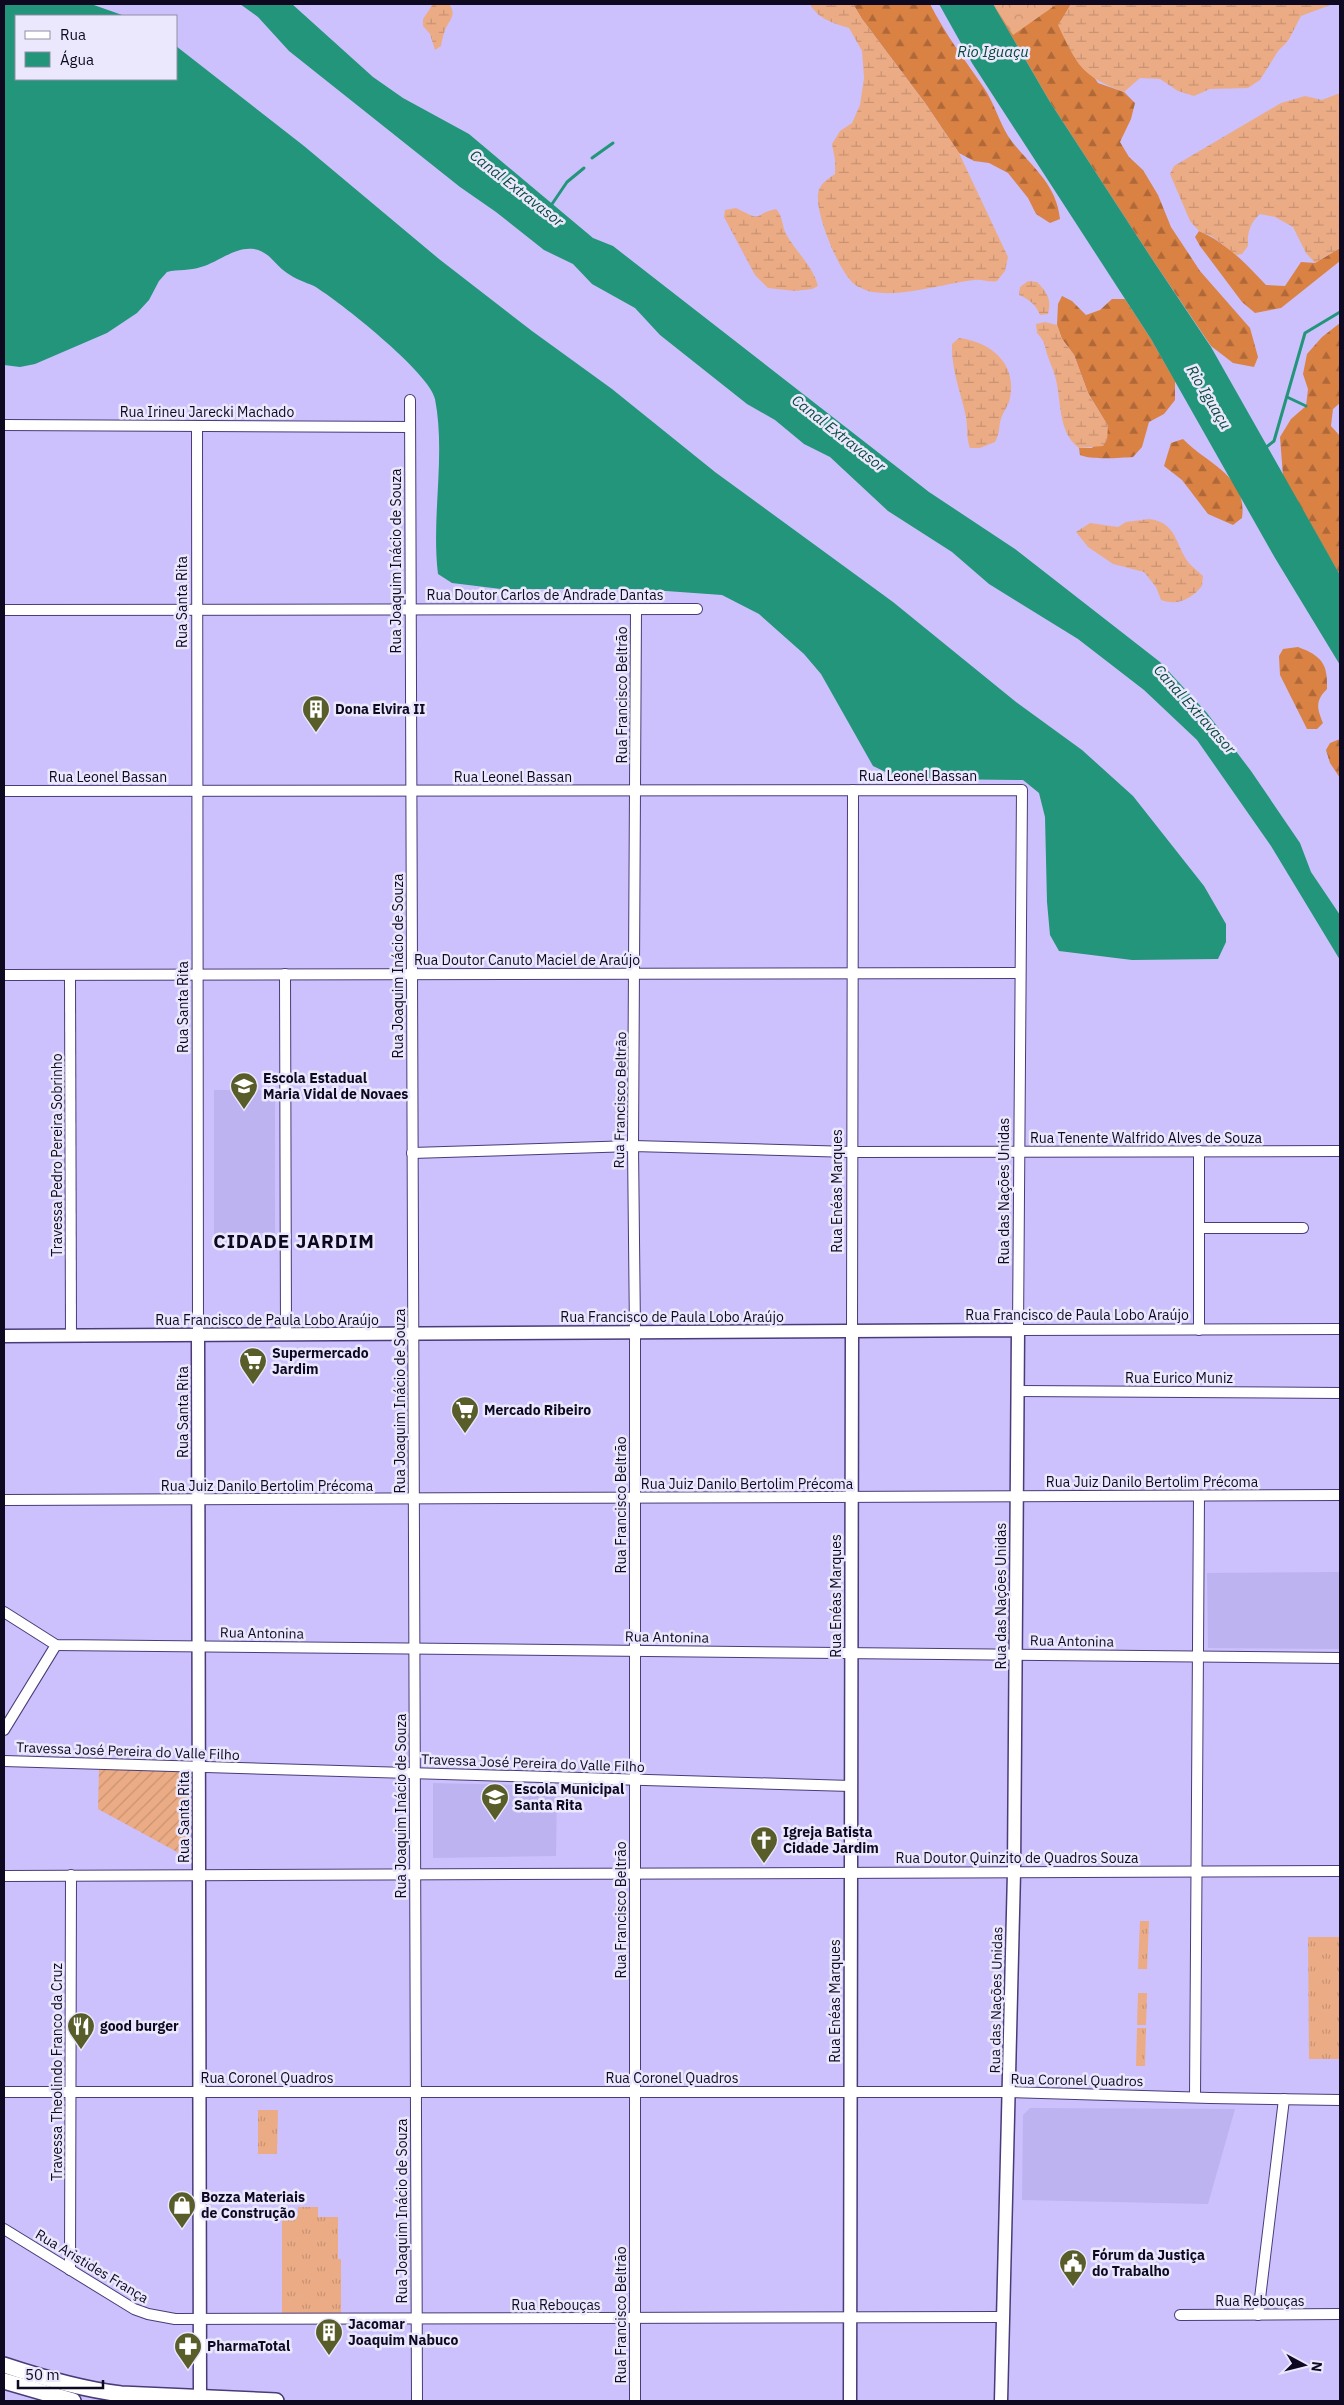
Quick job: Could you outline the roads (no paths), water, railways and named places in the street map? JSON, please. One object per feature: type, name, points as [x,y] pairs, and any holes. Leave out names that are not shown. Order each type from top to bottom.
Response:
[{"type":"main road","points":[[4,2365],[69,2386],[99,2391],[200,2400],[276,2401]]},
{"type":"main road","points":[[4,2381],[48,2398],[73,2401]]},
{"type":"street","name":"Rua Joaquim Inácio de Souza","points":[[410,400],[417,2401]]},
{"type":"street","name":"Rua Irineu Jarecki Machado","points":[[4,425],[410,427]]},
{"type":"street","name":"Rua Santa Rita","points":[[197,426],[200,2400]]},
{"type":"street","name":"Rua Francisco Beltrão","points":[[635,2401],[635,1332],[633,1146],[636,609]]},
{"type":"street","name":"Rua Doutor Carlos de Andrade Dantas","points":[[4,610],[697,609]]},
{"type":"street","name":"Rua Enéas Marques","points":[[850,2401],[853,790]]},
{"type":"street","name":"Rua Leonel Bassan","points":[[4,791],[1022,790]]},
{"type":"street","name":"Rua das Nações Unidas","points":[[1001,2401],[1014,1872],[1022,790]]},
{"type":"street","name":"Rua Doutor Canuto Maciel de Araújo","points":[[4,975],[1020,973]]},
{"type":"street","points":[[285,974],[286,1334]]},
{"type":"street","name":"Travessa Pedro Pereira Sobrinho","points":[[70,975],[71,1336]]},
{"type":"street","name":"Rua Tenente Walfrido Alves de Souza","points":[[412,1153],[633,1146],[852,1152],[1340,1151]]},
{"type":"street","points":[[1199,1151],[1199,1330]]},
{"type":"street","points":[[1199,1228],[1303,1228]]},
{"type":"street","name":"Rua Francisco de Paula Lobo Araújo","points":[[4,1336],[1340,1329]]},
{"type":"street","name":"Rua Eurico Muniz","points":[[1018,1391],[1340,1393]]},
{"type":"street","name":"Rua Juiz Danilo Bertolim Précoma","points":[[4,1500],[1340,1495]]},
{"type":"street","points":[[1195,2096],[1200,1496]]},
{"type":"street","points":[[4,1612],[56,1645],[4,1730]]},
{"type":"street","name":"Rua Antonina","points":[[56,1645],[1340,1658]]},
{"type":"street","name":"Travessa José Pereira do Valle Filho","points":[[4,1761],[851,1786]]},
{"type":"street","name":"Rua Doutor Quinzito de Quadros Souza","points":[[4,1876],[1340,1871]]},
{"type":"street","name":"Travessa Theolindo Franco da Cruz","points":[[70,2270],[71,1875]]},
{"type":"street","name":"Rua Coronel Quadros","points":[[4,2092],[1008,2092],[1340,2100]]},
{"type":"street","points":[[1258,2315],[1284,2099]]},
{"type":"street","name":"Rua Aristides França","points":[[4,2229],[134,2309],[159,2317],[200,2319]]},
{"type":"street","name":"Rua Rebouças","points":[[1180,2315],[1340,2314]]},
{"type":"street","name":"Rua Rebouças","points":[[200,2319],[1003,2318]]},
{"type":"water","points":[[4,4],[91,4],[122,15],[15,15],[15,80],[178,80],[178,48],[304,146],[439,259],[532,331],[612,389],[715,472],[893,602],[1016,702],[1082,750],[1133,796],[1204,886],[1226,924],[1226,942],[1218,959],[1132,960],[1059,951],[1050,935],[1047,902],[1045,817],[1039,793],[1023,780],[931,779],[894,776],[873,766],[821,674],[804,654],[759,614],[722,595],[638,589],[501,589],[452,583],[438,574],[436,530],[439,464],[438,421],[435,399],[429,387],[418,372],[362,321],[314,286],[287,273],[260,251],[254,249],[240,250],[201,267],[167,272],[159,281],[149,300],[137,313],[107,333],[35,364],[20,367],[4,365]]},
{"type":"water","name":"Canal Extravasor","points":[[240,4],[292,4],[373,77],[403,98],[469,134],[593,238],[613,246],[929,492],[1015,549],[1160,662],[1207,713],[1251,771],[1300,843],[1311,872],[1340,915],[1340,960],[1271,846],[1197,740],[1144,690],[1078,639],[989,584],[952,552],[888,511],[830,457],[804,444],[775,420],[747,404],[660,335],[635,308],[592,284],[573,264],[544,250],[496,212],[460,187],[289,51],[258,17]]},
{"type":"water","name":"Rio Iguaçu","points":[[939,4],[993,4],[1050,102],[1211,347],[1340,575],[1340,665],[1275,558],[1151,339],[972,63]]},
{"type":"waterway","points":[[592,158],[613,143]]},
{"type":"waterway","name":"Canal Extravasor","points":[[550,207],[567,182],[584,168]]},
{"type":"waterway","points":[[1265,448],[1274,441],[1305,333],[1340,312]]},
{"type":"waterway","points":[[1287,397],[1306,406]]},
{"type":"place","name":"Dona Elvira II","points":[[316,733]]},
{"type":"place","name":"Escola Estadual Maria Vidal de Novaes","points":[[244,1110]]},
{"type":"place","name":"Supermercado Jardim","points":[[253,1385]]},
{"type":"place","name":"Mercado Ribeiro","points":[[465,1434]]},
{"type":"place","name":"Escola Municipal Santa Rita","points":[[495,1821]]},
{"type":"place","name":"Igreja Batista Cidade Jardim","points":[[764,1864]]},
{"type":"place","name":"good burger","points":[[81,2050]]},
{"type":"place","name":"Bozza Materiais de Construção","points":[[182,2229]]},
{"type":"place","name":"Fórum da Justiça do Trabalho","points":[[1073,2287]]},
{"type":"place","name":"Jacomar Joaquim Nabuco","points":[[329,2356]]},
{"type":"place","name":"PharmaTotal","points":[[188,2370]]},
{"type":"district","name":"CIDADE JARDIM","points":[[294,1241]]}]
